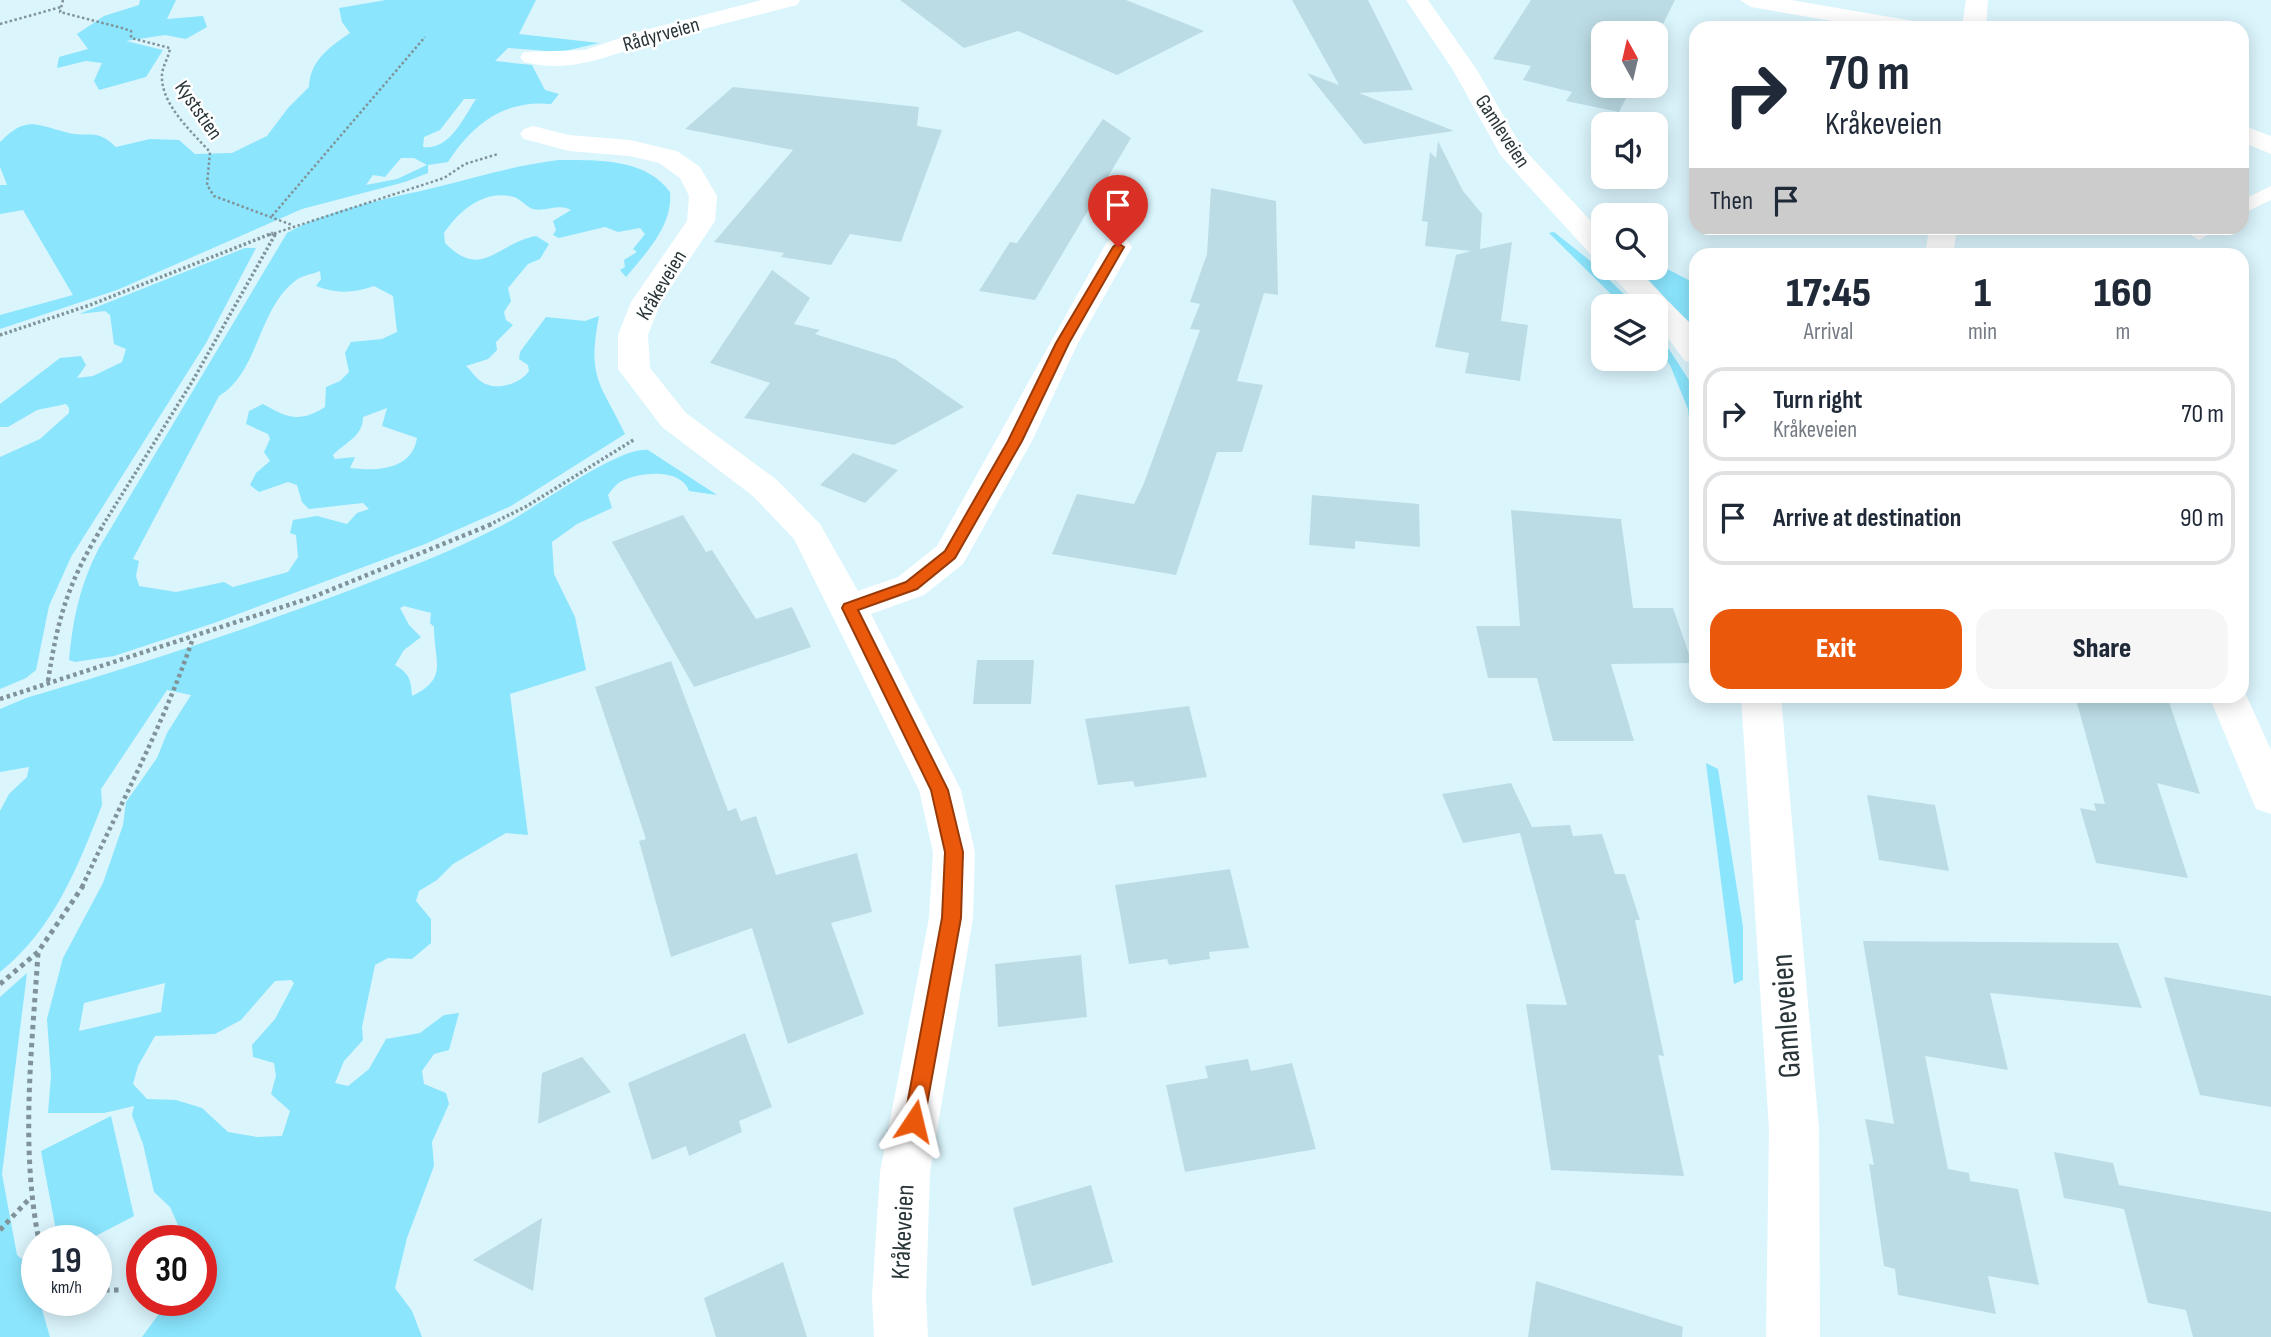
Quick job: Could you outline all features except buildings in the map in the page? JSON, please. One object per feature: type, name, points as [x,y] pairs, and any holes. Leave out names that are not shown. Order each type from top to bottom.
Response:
[{"type":"street","name":"Rådyrveien","points":[[532,57],[564,60],[589,57],[649,36],[789,0]]},
{"type":"street","name":"Gamleveien","points":[[1417,0],[1465,70],[1510,150],[1591,238]]},
{"type":"street","points":[[1751,0],[1872,21]]},
{"type":"street","points":[[1974,21],[1977,0]]},
{"type":"street","name":"Kråkeveien","points":[[533,134],[569,143],[630,148],[668,157],[691,173],[703,196],[701,221],[646,302],[633,335],[635,369],[674,419],[765,488],[808,532],[940,790],[954,852],[951,918],[905,1172],[899,1296],[901,1337]]},
{"type":"street","points":[[2249,136],[2271,146]]},
{"type":"street","points":[[849,608],[911,586],[950,555],[1015,441],[1063,343],[1118,247]]},
{"type":"street","points":[[1631,280],[1678,328],[1689,344]]},
{"type":"street","name":"Gamleveien","points":[[1762,703],[1794,1129],[1793,1337]]},
{"type":"street","points":[[2231,703],[2271,797]]},
{"type":"lane","points":[[2249,204],[2271,192]]},
{"type":"path","points":[[0,24],[61,7],[63,0]]},
{"type":"path","name":"Kyststien","points":[[61,7],[60,12],[74,18],[116,25],[131,31],[131,38],[170,48],[170,58],[162,71],[162,85],[190,132],[210,152],[207,185],[214,197],[229,204],[250,207],[293,225]]},
{"type":"path","points":[[272,216],[425,37]]},
{"type":"path","points":[[0,335],[103,300],[276,231],[444,178],[465,164],[500,153],[533,134]]},
{"type":"path","points":[[48,681],[66,594],[82,559],[192,382],[276,231]]},
{"type":"path","points":[[0,699],[48,681],[194,637],[313,597],[478,531],[527,506],[604,456],[674,419]]},
{"type":"path","points":[[0,984],[38,952],[77,898],[153,732],[172,699],[194,637]]},
{"type":"path","points":[[36,1225],[27,1172],[26,1133],[28,1059],[38,952]]},
{"type":"path","points":[[0,1230],[32,1197]]},
{"type":"path","points":[[112,1290],[119,1290]]},
{"type":"shaded area","points":[[140,0],[176,0],[167,19],[203,16],[207,27],[186,39],[165,35],[126,41],[163,50],[146,77],[99,90],[94,81],[102,63],[86,61],[57,68],[59,57],[88,49],[77,34],[104,16],[139,5]]},
{"type":"shaded area","points":[[386,0],[536,0],[519,34],[599,43],[561,52],[508,48],[495,61],[532,65],[545,90],[559,94],[551,104],[518,106],[491,117],[468,137],[448,162],[428,165],[428,173],[405,182],[302,209],[117,290],[0,329],[0,315],[73,295],[23,210],[0,214],[0,185],[7,185],[0,167],[0,142],[17,128],[31,124],[73,134],[97,135],[116,147],[150,139],[179,140],[195,154],[232,153],[267,136],[288,108],[309,87],[313,70],[322,55],[350,33],[342,22],[339,8]],"holes":[[[464,99],[476,99],[454,132],[441,144],[423,147],[424,137],[440,130]],[[401,158],[414,158],[427,165],[397,179],[366,185],[373,175],[385,177]]]},
{"type":"shaded area","points":[[604,161],[634,167],[648,173],[670,192],[670,204],[663,227],[626,277],[620,270],[625,267],[624,260],[637,252],[633,249],[645,234],[640,228],[618,232],[605,227],[559,238],[553,235],[556,230],[553,221],[571,210],[566,208],[533,209],[517,198],[503,195],[473,204],[457,217],[444,233],[445,243],[458,254],[469,259],[480,259],[536,236],[549,244],[540,259],[528,264],[508,288],[511,301],[504,312],[506,320],[513,325],[496,342],[497,350],[488,359],[466,366],[476,377],[491,386],[513,383],[529,371],[528,365],[519,359],[520,352],[546,317],[585,321],[599,316],[595,367],[598,379],[625,434],[511,506],[425,544],[214,623],[114,656],[75,662],[69,660],[78,602],[99,548],[287,233],[322,217],[360,205],[543,162]],"holes":[[[320,271],[321,279],[316,286],[345,292],[374,286],[393,296],[397,332],[382,339],[351,342],[345,353],[349,372],[340,381],[326,387],[325,407],[316,412],[294,417],[279,413],[263,404],[249,411],[246,424],[268,434],[270,439],[264,452],[270,461],[256,473],[250,485],[259,492],[288,482],[297,485],[302,502],[309,509],[363,503],[369,509],[357,513],[347,524],[317,516],[293,520],[290,533],[296,535],[298,557],[288,572],[233,587],[224,582],[176,592],[139,586],[136,576],[139,561],[133,559],[219,396],[243,372],[273,307],[283,293],[298,279]],[[387,408],[382,426],[417,438],[408,457],[400,463],[381,469],[350,468],[355,457],[335,459],[333,455],[360,430],[363,417]]]},
{"type":"shaded area","points":[[1554,232],[1591,262],[1591,274],[1549,233]]},
{"type":"shaded area","points":[[245,248],[256,248],[206,343],[71,557],[49,606],[36,670],[26,678],[0,689],[0,457],[40,439],[69,413],[69,408],[66,404],[37,410],[8,427],[0,427],[0,404],[60,358],[81,356],[86,365],[77,378],[93,376],[122,362],[126,349],[114,344],[110,315],[105,311],[79,314]]},
{"type":"shaded area","points":[[1668,269],[1689,280],[1689,324],[1668,301],[1668,294],[1662,294],[1649,280],[1668,280]]},
{"type":"shaded area","points":[[1597,280],[1609,280],[1624,294],[1611,294]]},
{"type":"shaded area","points":[[1668,348],[1689,380],[1689,418],[1688,409],[1670,365]]},
{"type":"shaded area","points":[[648,450],[717,495],[689,491],[678,478],[670,475],[632,477],[620,482],[608,495],[612,508],[577,524],[552,542],[554,574],[575,617],[586,670],[510,694],[528,835],[506,833],[453,864],[437,880],[419,891],[416,901],[431,919],[431,943],[412,959],[388,958],[375,965],[362,1027],[363,1040],[344,1061],[335,1083],[348,1086],[369,1069],[386,1039],[420,1033],[444,1015],[459,1013],[449,1050],[434,1054],[422,1071],[424,1084],[446,1093],[449,1104],[432,1142],[434,1166],[407,1238],[395,1288],[412,1311],[422,1337],[142,1337],[157,1316],[217,1316],[217,1225],[178,1225],[170,1207],[154,1192],[143,1144],[132,1115],[134,1106],[104,1113],[48,1113],[51,1076],[47,1019],[63,958],[103,883],[123,825],[126,802],[157,758],[167,733],[191,695],[167,690],[101,789],[102,805],[62,896],[35,937],[0,972],[0,811],[9,794],[27,777],[29,767],[0,772],[0,709],[26,698],[148,661],[268,620],[425,561],[514,519],[617,458]],"holes":[[[404,606],[431,613],[437,668],[431,683],[412,696],[409,678],[395,665],[404,650],[421,637],[409,625],[400,608]],[[291,980],[294,983],[275,1019],[252,1045],[253,1057],[274,1063],[276,1076],[271,1094],[290,1111],[282,1136],[257,1137],[228,1132],[202,1108],[176,1100],[147,1099],[133,1084],[138,1066],[155,1036],[215,1034],[241,1020],[275,981]],[[165,983],[161,1012],[79,1031],[84,1003]]]},
{"type":"shaded area","points":[[1706,763],[1718,769],[1743,927],[1743,980],[1734,984]]},
{"type":"shaded area","points":[[27,973],[2,1174],[17,1255],[21,1258],[21,1316],[44,1316],[50,1337],[0,1337],[0,997]]},
{"type":"shaded area","points":[[111,1116],[134,1216],[112,1227],[112,1225],[55,1225],[41,1151]]},
{"type":"route","points":[[914,1121],[951,918],[954,852],[940,790],[849,608],[911,586],[950,555],[1015,441],[1063,343],[1118,247]]}]
